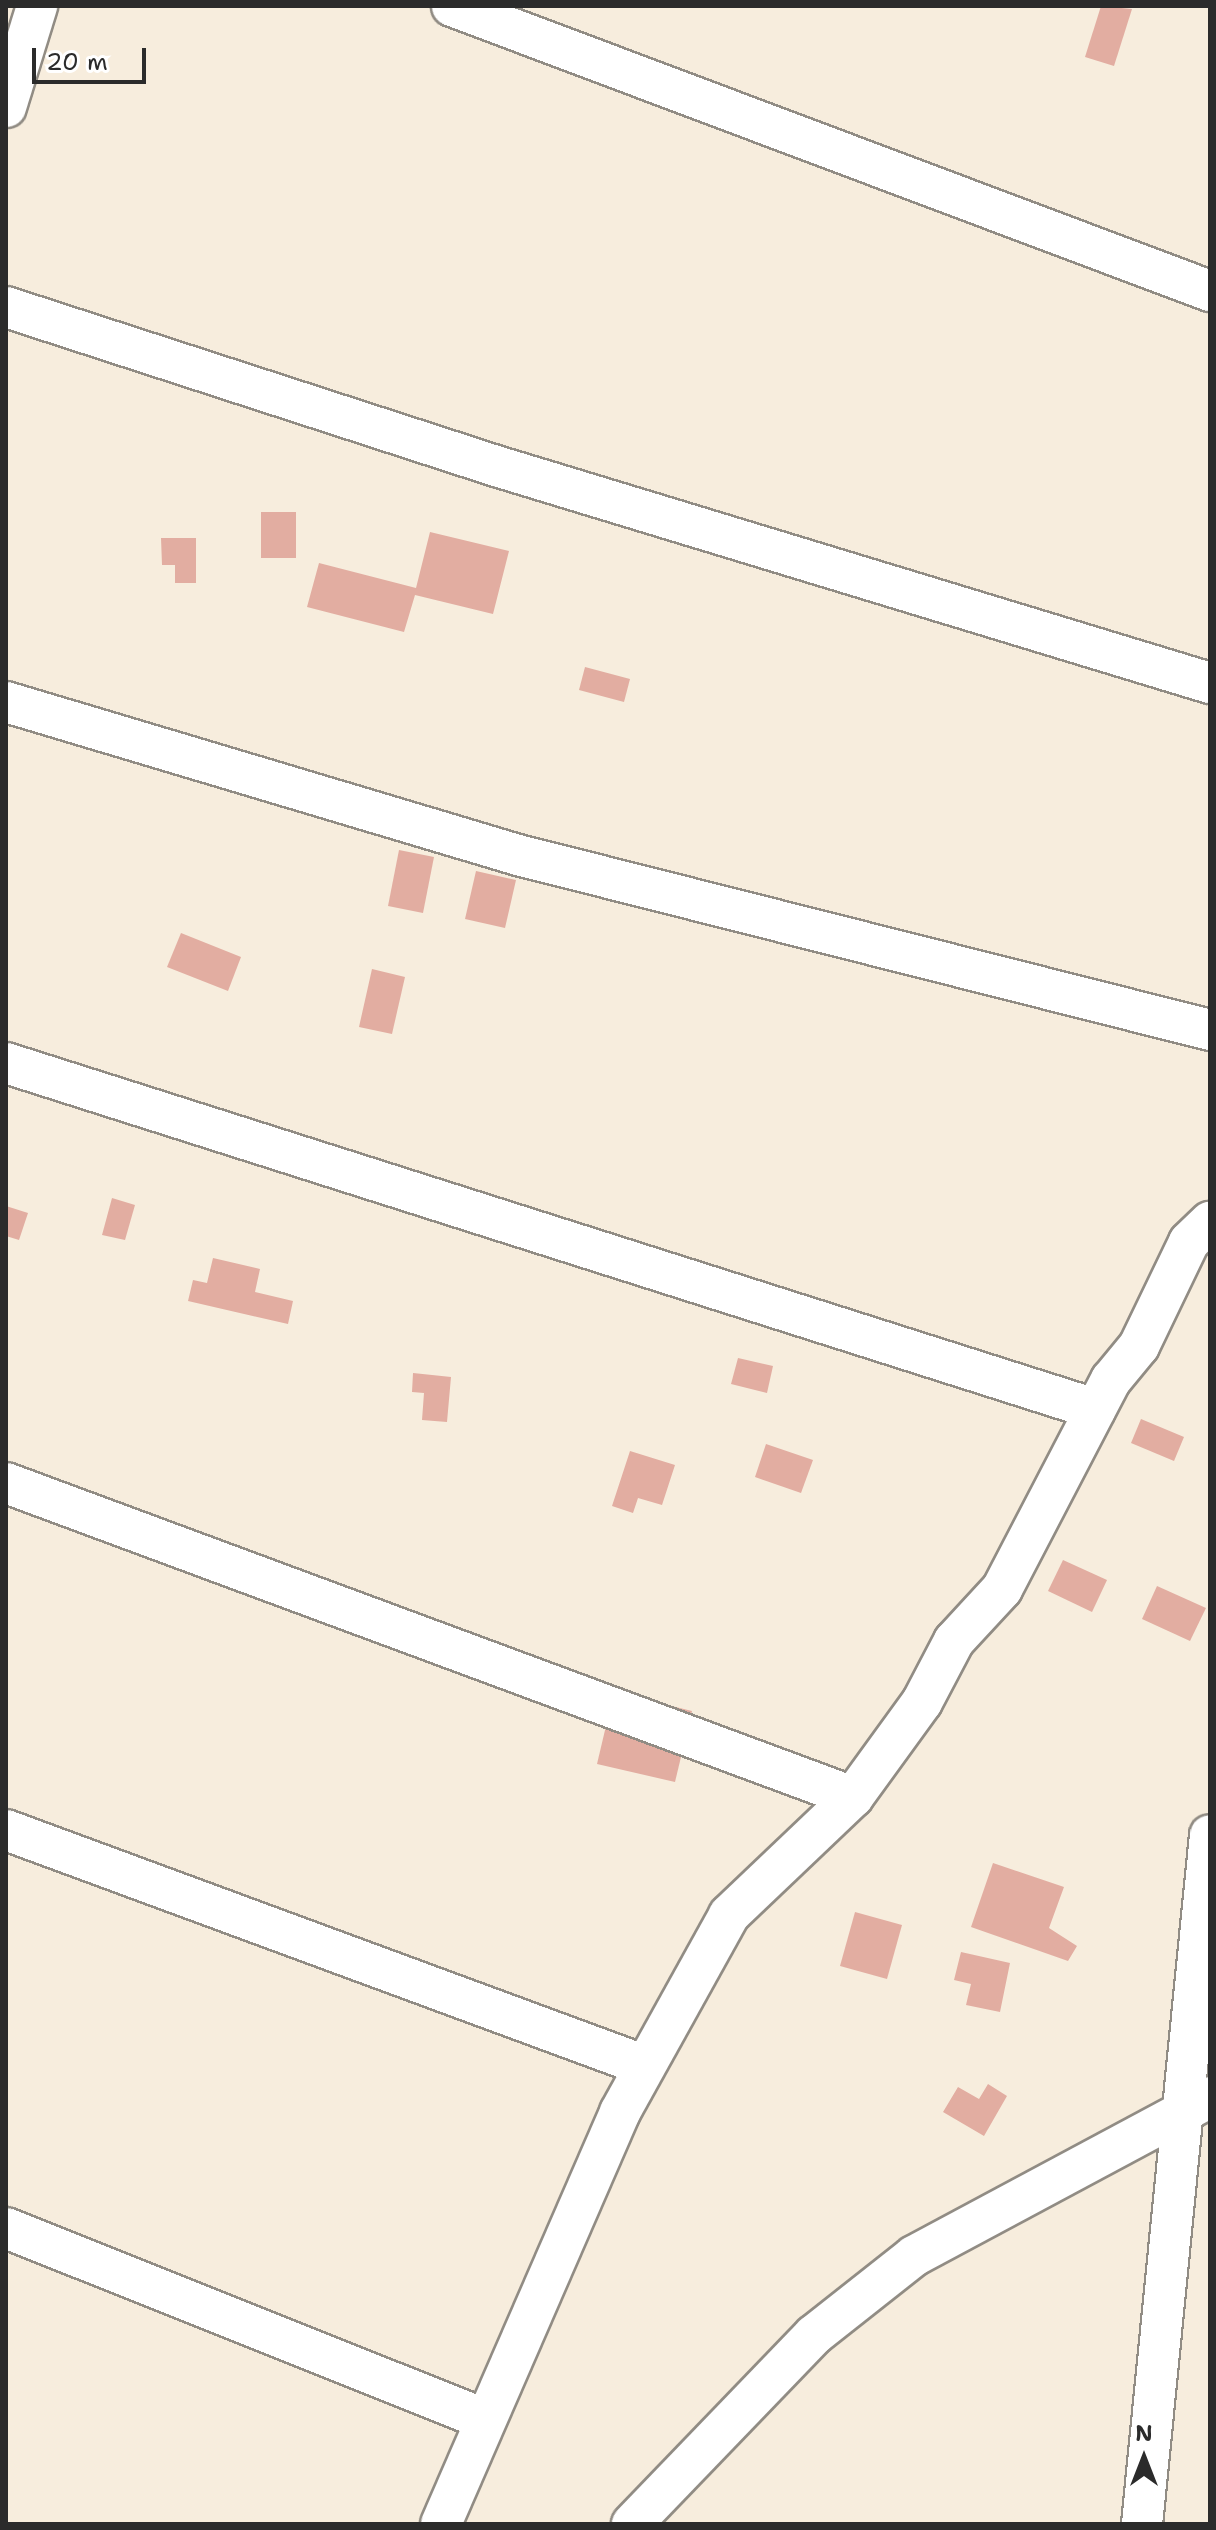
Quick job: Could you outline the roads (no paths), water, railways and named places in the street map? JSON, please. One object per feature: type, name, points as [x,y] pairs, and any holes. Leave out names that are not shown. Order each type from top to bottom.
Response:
[{"type":"street","points":[[6,107],[37,6]]},
{"type":"street","points":[[452,6],[1210,291]]},
{"type":"street","points":[[6,307],[496,466],[1210,683]]},
{"type":"street","points":[[6,702],[518,855],[1210,1030]]},
{"type":"street","points":[[6,1063],[1095,1409]]},
{"type":"street","points":[[441,2524],[484,2419],[643,2065],[729,1915],[853,1797],[922,1702],[954,1641],[1008,1579],[1095,1409],[1139,1346],[1189,1242],[1210,1222]]},
{"type":"street","points":[[6,1483],[853,1797]]},
{"type":"street","points":[[6,1830],[643,2065]]},
{"type":"street","points":[[1142,2524],[1195,2104],[1192,2047],[1210,1835]]},
{"type":"street","points":[[632,2524],[814,2335],[914,2256],[1195,2104]]},
{"type":"street","points":[[6,2228],[484,2419]]}]
